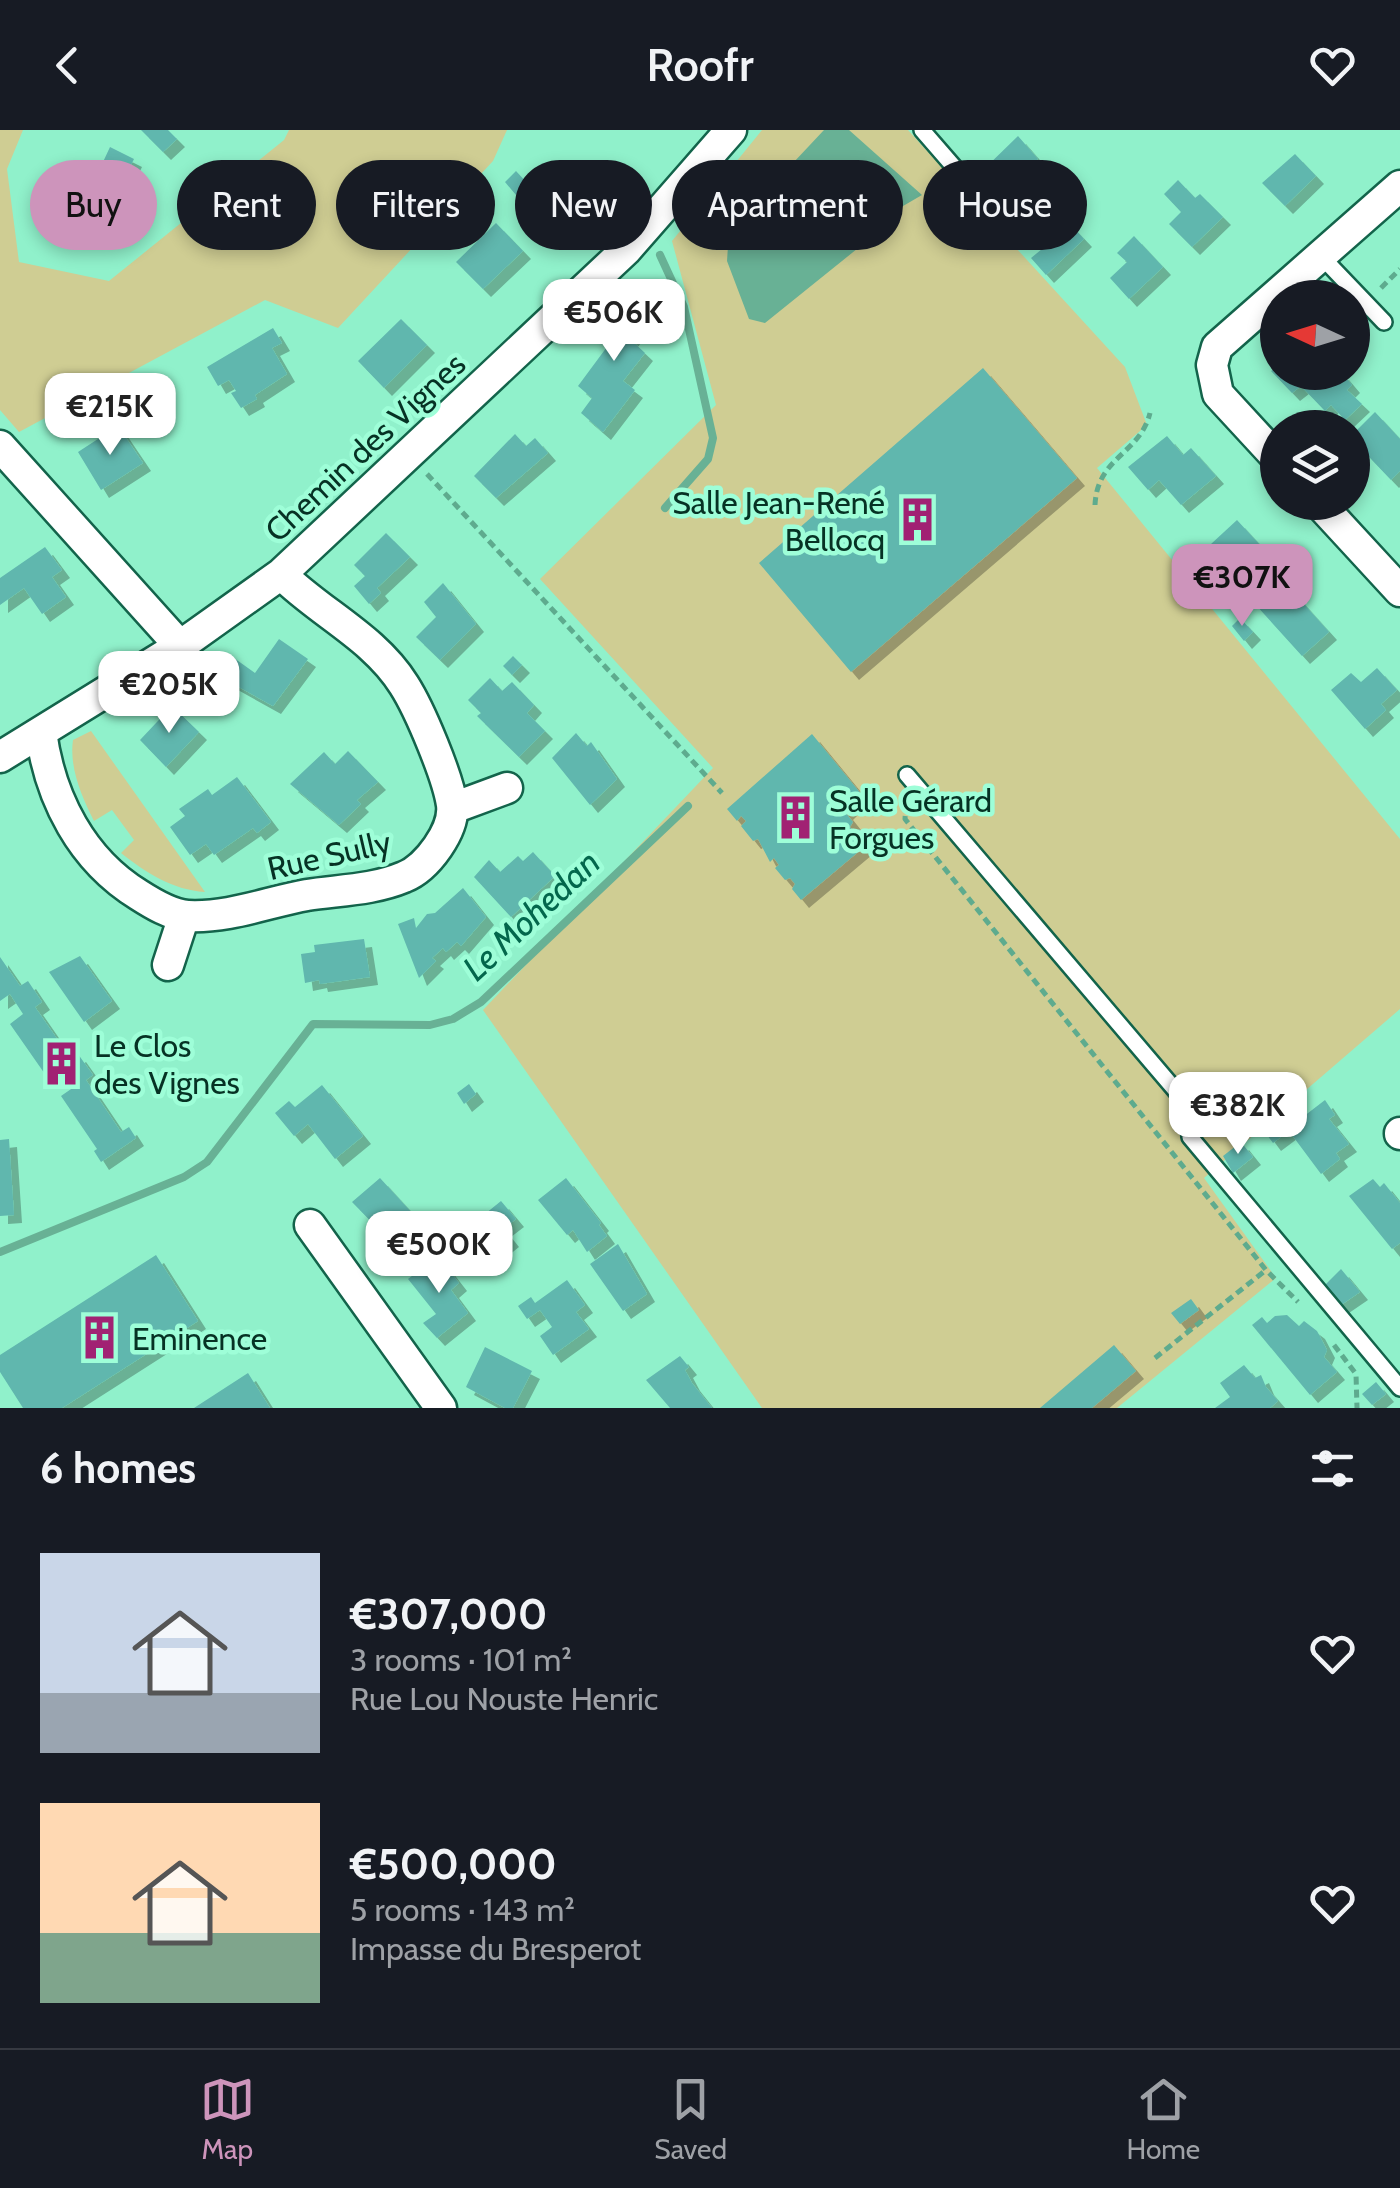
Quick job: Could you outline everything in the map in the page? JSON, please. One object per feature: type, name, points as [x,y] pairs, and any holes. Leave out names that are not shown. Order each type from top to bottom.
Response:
[{"type":"street","name":"Chemin des Vignes","points":[[0,757],[180,646],[281,574],[626,250],[731,130]]},
{"type":"street","points":[[1260,440],[1218,394],[1212,365],[1217,347],[1400,186]]},
{"type":"street","points":[[0,446],[180,646]]},
{"type":"street","points":[[1335,520],[1400,591]]},
{"type":"street","points":[[281,574],[324,612],[375,648],[405,686],[434,751],[452,808],[506,788]]},
{"type":"street","name":"Rue Sully","points":[[41,732],[62,808],[83,846],[114,880],[156,906],[184,916],[230,913],[307,895],[373,887],[408,876],[440,847],[452,808]]},
{"type":"street","points":[[168,965],[184,916]]},
{"type":"street","points":[[310,1225],[441,1408]]},
{"type":"lane","points":[[922,130],[948,160]]},
{"type":"lane","points":[[1320,255],[1344,280]]},
{"type":"lane","points":[[1370,306],[1384,322]]},
{"type":"lane","points":[[908,775],[1188,1105],[1190,1137],[1400,1388]]},
{"type":"path","points":[[1370,298],[1400,269]]},
{"type":"path","points":[[1095,506],[1098,480],[1108,465],[1146,432],[1150,413]]},
{"type":"path","points":[[408,454],[722,794]]},
{"type":"path","points":[[908,775],[905,819],[1266,1270],[1307,1311]]},
{"type":"path","points":[[1155,1358],[1266,1270]]},
{"type":"path","points":[[1332,1343],[1356,1374],[1357,1408]]},
{"type":"shaded area","points":[[0,130],[23,130],[7,169],[19,262],[109,281],[147,250],[157,250],[157,242],[177,226],[177,250],[316,250],[316,160],[259,160],[284,140],[289,130],[507,130],[493,160],[336,160],[336,250],[410,250],[338,328],[265,300],[19,432],[0,410]]},
{"type":"shaded area","points":[[762,130],[908,130],[935,160],[923,160],[923,250],[1018,250],[1125,367],[1147,425],[1097,468],[1400,839],[1400,1009],[1204,1178],[1276,1278],[1117,1408],[762,1408],[483,1010],[713,768],[540,579],[716,405],[674,250],[903,250],[903,160],[738,160]]},
{"type":"shaded area","points":[[824,130],[849,130],[883,160],[796,160]]},
{"type":"shaded area","points":[[903,178],[922,195],[903,206]]},
{"type":"shaded area","points":[[728,250],[856,250],[765,323],[749,319],[727,261]]},
{"type":"shaded area","points":[[91,731],[205,892],[160,879],[121,853],[134,840],[112,810],[94,821],[78,782],[72,751],[73,740]]},
{"type":"building","points":[[141,130],[168,130],[177,139],[163,152]]},
{"type":"building","points":[[1018,136],[1038,159],[1037,160],[993,160]]},
{"type":"building","points":[[110,147],[134,159],[134,160],[104,160]]},
{"type":"building","points":[[1295,154],[1316,176],[1285,206],[1262,183]]},
{"type":"building","points":[[515,172],[515,194],[505,182]]},
{"type":"building","points":[[1178,180],[1195,198],[1200,194],[1223,217],[1192,247],[1169,224],[1181,212],[1164,194]]},
{"type":"building","points":[[495,224],[515,243],[515,250],[523,251],[483,289],[456,262],[468,250],[495,250]]},
{"type":"building","points":[[1134,236],[1163,267],[1129,299],[1110,278],[1127,262],[1117,253]]},
{"type":"building","points":[[1041,250],[1072,250],[1046,275],[1031,258]]},
{"type":"building","points":[[623,292],[649,314],[630,339],[645,353],[623,381],[635,390],[603,432],[581,413],[592,398],[578,386],[618,332],[602,317]]},
{"type":"building","points":[[401,319],[427,345],[384,388],[358,361]]},
{"type":"building","points":[[273,328],[282,343],[272,348],[287,374],[241,408],[231,393],[236,391],[229,380],[218,386],[207,367]]},
{"type":"building","name":"Salle Jean-René Bellocq","points":[[983,368],[1077,478],[851,672],[759,563]]},
{"type":"building","points":[[1305,390],[1347,390],[1362,404],[1356,410],[1336,410],[1331,405],[1324,410]]},
{"type":"building","points":[[1375,412],[1400,439],[1400,471],[1391,480],[1370,458],[1370,417]]},
{"type":"building","points":[[118,426],[143,463],[101,490],[78,452]]},
{"type":"building","points":[[515,434],[526,446],[535,438],[548,453],[496,498],[474,476]]},
{"type":"building","points":[[1167,436],[1183,455],[1191,448],[1216,476],[1181,505],[1159,480],[1148,490],[1128,467]]},
{"type":"building","points":[[1237,520],[1271,557],[1246,583],[1211,544]]},
{"type":"building","points":[[386,533],[410,557],[377,588],[381,593],[369,604],[354,586],[365,576],[354,565]]},
{"type":"building","points":[[45,547],[62,570],[52,577],[66,597],[42,614],[24,588],[0,605],[0,578]]},
{"type":"building","points":[[443,583],[476,624],[440,660],[416,637],[436,617],[424,602]]},
{"type":"building","points":[[1278,583],[1289,595],[1293,592],[1329,632],[1302,656],[1255,604]]},
{"type":"building","points":[[1240,618],[1253,632],[1244,641],[1232,626]]},
{"type":"building","points":[[279,639],[308,659],[273,706],[221,677],[234,658],[255,673]]},
{"type":"building","points":[[513,656],[522,665],[512,675],[503,666]]},
{"type":"building","points":[[1377,668],[1397,690],[1381,704],[1386,710],[1365,729],[1331,690],[1351,673],[1361,682]]},
{"type":"building","points":[[490,678],[502,691],[512,682],[534,705],[527,713],[545,731],[519,757],[477,716],[481,713],[468,700]]},
{"type":"building","points":[[172,706],[199,732],[166,767],[140,740]]},
{"type":"building","points":[[576,733],[587,746],[591,742],[617,779],[590,805],[552,758]]},
{"type":"building","name":"Salle Gérard Forgues","points":[[812,734],[862,795],[845,812],[853,822],[850,827],[856,834],[859,829],[870,842],[801,900],[792,889],[795,884],[790,878],[785,880],[775,868],[779,865],[774,858],[770,862],[758,839],[753,841],[741,826],[746,821],[741,816],[737,821],[727,809]]},
{"type":"building","points":[[348,751],[378,782],[357,800],[361,804],[339,825],[290,784],[324,752],[335,764]]},
{"type":"building","points":[[237,777],[271,822],[257,833],[253,828],[214,855],[206,844],[190,855],[170,827],[185,816],[179,809],[208,789],[212,795]]},
{"type":"building","points":[[533,852],[555,876],[511,917],[474,877],[489,860],[500,872],[518,856],[523,861]]},
{"type":"building","points":[[463,888],[486,917],[461,946],[457,942],[432,958],[436,961],[419,978],[398,924],[414,918],[416,928],[427,914],[435,913]]},
{"type":"building","points":[[364,939],[370,977],[305,983],[301,954],[315,952],[314,945]]},
{"type":"building","points":[[80,956],[112,1001],[84,1022],[49,972]]},
{"type":"building","name":"Le Clos des Vignes","points":[[0,957],[20,986],[28,981],[42,1002],[35,1007],[71,1059],[78,1054],[93,1075],[86,1080],[121,1132],[129,1127],[136,1138],[101,1162],[94,1151],[97,1149],[61,1096],[74,1087],[60,1067],[47,1077],[10,1024],[23,1014],[10,994],[0,1001]]},
{"type":"building","points":[[469,1084],[476,1094],[464,1104],[457,1093]]},
{"type":"building","points":[[322,1085],[363,1136],[335,1159],[308,1124],[294,1136],[275,1113],[289,1101],[295,1107]]},
{"type":"building","points":[[1325,1100],[1335,1115],[1329,1119],[1349,1144],[1336,1153],[1340,1159],[1321,1174],[1289,1131],[1273,1143],[1262,1128],[1289,1107],[1299,1120]]},
{"type":"building","points":[[9,1139],[14,1215],[0,1216],[0,1140]]},
{"type":"building","points":[[1241,1142],[1253,1157],[1233,1173],[1223,1156]]},
{"type":"building","points":[[380,1178],[423,1225],[397,1248],[352,1202]]},
{"type":"building","points":[[566,1178],[607,1236],[587,1252],[573,1230],[567,1235],[538,1200]]},
{"type":"building","points":[[1373,1179],[1380,1187],[1384,1183],[1400,1203],[1400,1243],[1392,1249],[1349,1196]]},
{"type":"building","points":[[501,1201],[516,1219],[503,1229],[511,1239],[480,1264],[475,1258],[466,1266],[448,1244]]},
{"type":"building","points":[[618,1244],[647,1294],[623,1311],[590,1264]]},
{"type":"building","name":"Eminence","points":[[156,1255],[198,1321],[62,1408],[23,1408],[0,1372],[0,1355]]},
{"type":"building","points":[[438,1256],[459,1283],[451,1290],[468,1313],[437,1338],[423,1323],[436,1314],[408,1279]]},
{"type":"building","points":[[1341,1269],[1360,1292],[1341,1305],[1325,1285]]},
{"type":"building","points":[[567,1280],[585,1305],[576,1312],[589,1329],[553,1355],[540,1336],[552,1327],[540,1310],[527,1319],[518,1306],[531,1297],[535,1303]]},
{"type":"building","points":[[1191,1299],[1199,1310],[1180,1324],[1171,1313]]},
{"type":"building","points":[[1287,1315],[1299,1326],[1304,1321],[1317,1331],[1327,1350],[1324,1357],[1337,1372],[1310,1395],[1252,1325],[1262,1317],[1267,1323],[1275,1316]]},
{"type":"building","points":[[1114,1345],[1136,1371],[1092,1408],[1040,1408]]},
{"type":"building","points":[[485,1347],[532,1371],[513,1408],[505,1408],[466,1387]]},
{"type":"building","points":[[680,1356],[689,1367],[685,1370],[692,1383],[712,1408],[670,1408],[646,1380]]},
{"type":"building","points":[[1244,1365],[1255,1378],[1261,1375],[1278,1401],[1270,1408],[1215,1408],[1230,1397],[1220,1383]]},
{"type":"building","name":"Eminence","points":[[248,1373],[270,1408],[194,1408]]},
{"type":"building","points":[[1376,1382],[1386,1394],[1372,1405],[1362,1394]]},
{"type":"waterway","name":"Le Mohedan","points":[[660,255],[684,307],[713,438],[708,459],[665,508]]},
{"type":"waterway","name":"Le Mohedan","points":[[0,1252],[184,1177],[207,1162],[313,1024],[430,1025],[453,1019],[481,1002],[688,806]]},
{"type":"place","name":"Salle Jean-René Bellocq","points":[[918,520]]},
{"type":"place","name":"Salle Gérard Forgues","points":[[796,818]]},
{"type":"place","name":"Le Clos des Vignes","points":[[61,1063]]},
{"type":"place","name":"Eminence","points":[[99,1338]]}]
